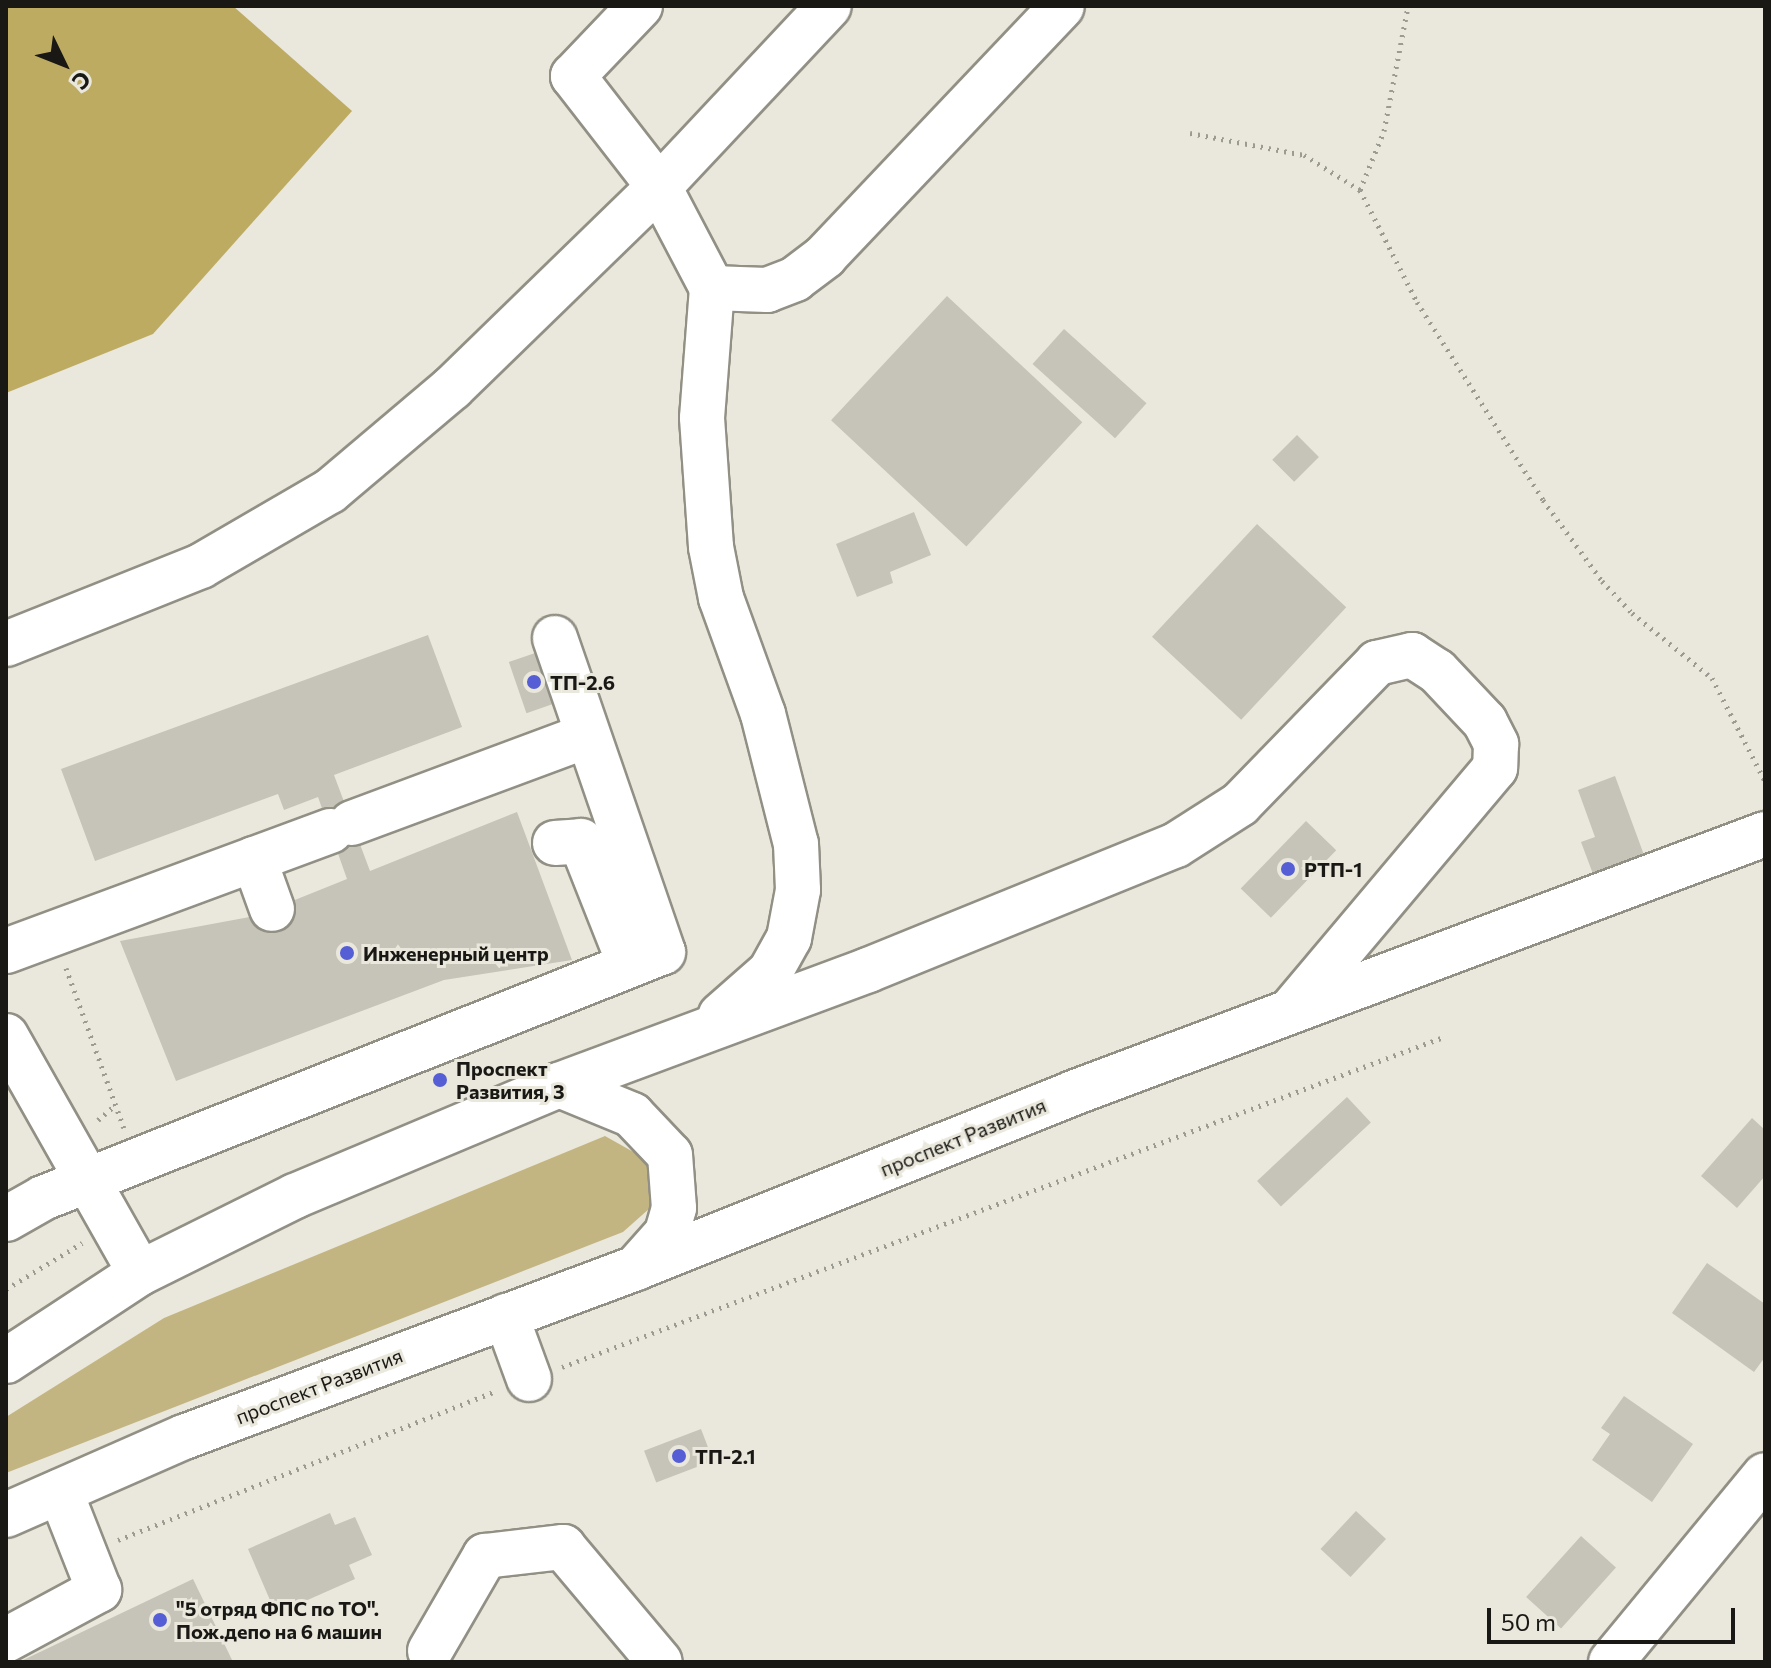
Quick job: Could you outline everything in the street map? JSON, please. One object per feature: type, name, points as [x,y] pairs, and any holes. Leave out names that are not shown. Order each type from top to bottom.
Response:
[{"type":"street","points":[[640,6],[573,76],[659,187],[712,288],[702,418],[711,547],[721,598],[786,796],[796,844],[798,890],[789,938],[771,971],[741,1001],[693,1036]]},
{"type":"street","points":[[6,644],[201,566],[330,491],[452,388],[659,187],[829,6]]},
{"type":"street","points":[[712,288],[767,290],[795,279],[825,256],[1062,6]]},
{"type":"street","points":[[6,1219],[89,1181],[663,952],[586,736],[555,638]]},
{"type":"street","points":[[6,1361],[140,1273],[295,1196],[559,1085],[693,1036],[1176,845],[1240,804],[1377,663],[1412,655],[1437,671],[1485,722],[1496,744],[1495,768],[1291,1010]]},
{"type":"street","points":[[6,951],[586,736]]},
{"type":"street","name":"проспект Развития","points":[[6,1515],[184,1437],[636,1268],[1291,1010],[1765,834]]},
{"type":"street","points":[[555,843],[581,841],[630,965]]},
{"type":"street","points":[[254,859],[272,909]]},
{"type":"street","points":[[6,1036],[140,1273]]},
{"type":"street","name":"проспект Развития","points":[[559,1085],[632,1115],[670,1155],[674,1208],[667,1233],[636,1268]]},
{"type":"street","points":[[506,1316],[529,1379]]},
{"type":"street","points":[[1611,1662],[1765,1475]]},
{"type":"street","points":[[6,1640],[99,1590],[60,1491]]},
{"type":"street","points":[[430,1651],[485,1556],[563,1547],[660,1662]]},
{"type":"path","points":[[1360,190],[1384,131],[1408,6]]},
{"type":"path","points":[[1190,133],[1304,155],[1360,190],[1417,302],[1543,500],[1602,581],[1632,613],[1712,678],[1765,781]]},
{"type":"path","points":[[65,964],[128,1139]]},
{"type":"path","points":[[85,1554],[529,1379],[1441,1038]]},
{"type":"path","points":[[6,1289],[114,1224]]},
{"type":"shaded area","points":[[6,6],[233,6],[352,111],[153,334],[6,393]]},
{"type":"shaded area","points":[[605,1136],[637,1154],[652,1172],[650,1208],[623,1232],[6,1473],[6,1417],[164,1318]]},
{"type":"building","points":[[947,296],[1082,422],[966,546],[831,420]]},
{"type":"building","points":[[1064,329],[1146,403],[1115,438],[1033,364]]},
{"type":"building","points":[[1297,435],[1319,457],[1294,482],[1272,460]]},
{"type":"building","points":[[914,512],[931,555],[890,572],[893,583],[857,597],[836,544]]},
{"type":"building","points":[[1257,524],[1346,607],[1241,720],[1152,637]]},
{"type":"building","points":[[428,635],[462,727],[334,775],[370,871],[517,812],[572,960],[444,980],[176,1081],[120,941],[255,916],[347,879],[318,797],[284,810],[278,794],[95,861],[61,769]]},
{"type":"building","name":"ТП-2.6","points":[[541,651],[559,702],[526,713],[509,662]]},
{"type":"building","points":[[1615,776],[1644,855],[1593,874],[1581,842],[1595,837],[1578,790]]},
{"type":"building","name":"РТП-1","points":[[1306,821],[1336,850],[1271,918],[1241,889]]},
{"type":"building","points":[[1347,1097],[1371,1123],[1281,1206],[1257,1181]]},
{"type":"building","points":[[1752,1118],[1765,1130],[1765,1176],[1737,1208],[1701,1176]]},
{"type":"building","points":[[1707,1263],[1765,1304],[1765,1357],[1754,1372],[1672,1313]]},
{"type":"building","points":[[1624,1396],[1693,1444],[1652,1502],[1592,1460],[1610,1434],[1601,1428]]},
{"type":"building","name":"ТП-2.1","points":[[701,1429],[713,1461],[656,1483],[644,1451]]},
{"type":"building","points":[[1356,1511],[1386,1539],[1351,1577],[1321,1549]]},
{"type":"building","points":[[330,1513],[335,1525],[355,1517],[372,1555],[349,1565],[355,1579],[276,1614],[248,1549]]},
{"type":"building","points":[[1581,1536],[1616,1567],[1561,1628],[1526,1597]]},
{"type":"building","name":"\"5 отряд ФПС по ТО\". Пож.депо на 6 машин","points":[[193,1579],[233,1662],[19,1662]]},
{"type":"place","name":"ТП-2.6","points":[[534,682]]},
{"type":"place","name":"РТП-1","points":[[1288,869]]},
{"type":"place","name":"Инженерный центр","points":[[347,953]]},
{"type":"place","name":"Проспект Развития, 3","points":[[440,1080]]},
{"type":"place","name":"ТП-2.1","points":[[679,1456]]},
{"type":"place","name":"\"5 отряд ФПС по ТО\". Пож.депо на 6 машин","points":[[160,1620]]}]
